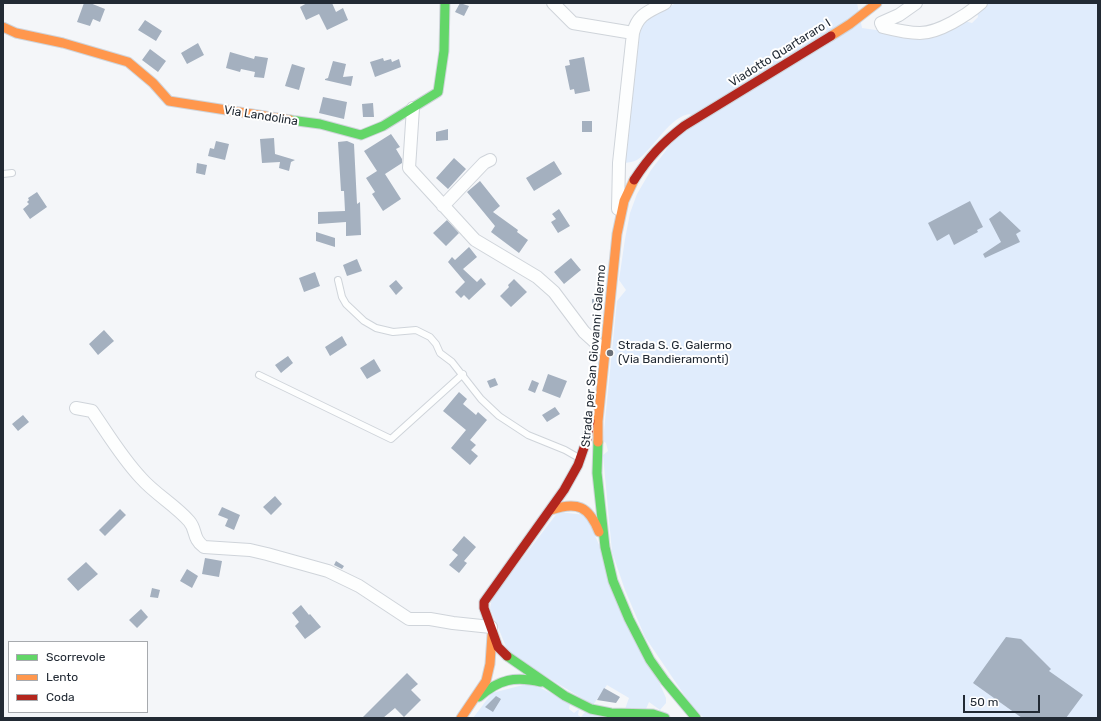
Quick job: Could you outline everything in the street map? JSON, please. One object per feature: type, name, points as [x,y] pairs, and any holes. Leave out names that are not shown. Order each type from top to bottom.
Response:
[{"type":"main road","name":"Via Landolina","points":[[3,27],[16,33],[63,43],[128,62],[152,83],[169,101],[269,118],[320,124],[362,135],[383,126],[438,92],[444,51],[445,3]]},
{"type":"main road","name":"Viadotto Quartararo I","points":[[694,120],[850,24],[868,12],[877,3]]},
{"type":"main road","name":"Strada per San Giovanni Galermo","points":[[694,120],[673,134],[649,158],[634,180],[624,201],[617,234],[598,421],[588,452],[599,499],[605,547],[613,581],[629,619],[650,660],[665,681],[696,718]]},
{"type":"main road","points":[[605,355],[587,439],[588,452],[551,510],[489,594],[484,602],[484,608],[498,647],[501,651],[547,684],[588,708],[598,711],[662,716],[671,706],[665,681]]},
{"type":"main road","points":[[551,510],[560,506],[574,504],[587,510],[596,522],[605,547]]},
{"type":"main road","points":[[461,718],[486,681],[490,664],[492,630]]},
{"type":"main road","points":[[470,706],[486,690],[506,680],[516,678],[533,680],[547,684]]},
{"type":"street","points":[[553,3],[573,23],[633,33]]},
{"type":"street","points":[[617,234],[619,163],[633,33],[635,24],[640,17],[665,3]]},
{"type":"street","points":[[916,3],[881,23],[883,27],[921,33],[940,28],[954,22],[981,3]]},
{"type":"street","points":[[413,108],[409,168],[475,240],[537,277],[554,292],[584,332],[605,355]]},
{"type":"street","points":[[443,206],[484,163],[490,160]]},
{"type":"street","points":[[76,408],[92,411],[126,460],[142,480],[174,506],[190,522],[196,539],[204,547],[250,550],[328,572],[359,586],[410,619],[430,619],[492,630]]},
{"type":"lane","points":[[3,174],[12,173]]},
{"type":"lane","points":[[338,280],[342,297],[346,304],[364,321],[376,328],[393,332],[416,330],[430,337],[436,344],[440,353],[452,362],[463,374],[471,388],[499,416],[528,435],[565,450],[588,452]]},
{"type":"lane","points":[[259,375],[391,439],[463,374]]},
{"type":"lane","points":[[565,450],[588,452]]},
{"type":"shaded area","points":[[677,3],[857,3],[862,28],[918,36],[961,20],[972,23],[978,17],[977,11],[987,3],[1098,3],[1098,718],[704,718],[691,705],[645,637],[625,590],[612,552],[603,455],[608,451],[606,443],[603,441],[617,301],[626,290],[619,280],[630,213],[637,194],[651,170],[691,114],[676,120],[637,160],[625,163],[637,35],[644,20]]},
{"type":"shaded area","points":[[558,512],[586,515],[666,698],[666,703],[660,710],[649,702],[646,709],[625,709],[629,698],[607,685],[593,705],[509,654],[490,608],[492,598]]},
{"type":"shaded area","points":[[531,683],[570,703],[569,709],[574,713],[579,709],[578,715],[581,717],[585,712],[609,718],[473,718],[492,693]]},
{"type":"building","points":[[84,3],[90,3],[105,9],[100,22],[93,19],[90,26],[77,22]]},
{"type":"building","points":[[307,3],[332,3],[336,12],[343,8],[348,20],[327,30],[319,14],[306,20],[300,7]]},
{"type":"building","points":[[460,3],[469,6],[464,16],[455,12]]},
{"type":"building","points":[[145,20],[162,31],[156,41],[138,30]]},
{"type":"building","points":[[198,43],[204,55],[187,64],[181,53]]},
{"type":"building","points":[[150,49],[166,61],[158,72],[142,60]]},
{"type":"building","points":[[230,52],[254,59],[255,56],[268,58],[264,78],[254,77],[255,72],[241,69],[240,72],[226,68]]},
{"type":"building","points":[[584,57],[590,91],[575,94],[574,89],[570,90],[565,66],[570,65],[569,60]]},
{"type":"building","points":[[383,58],[384,61],[391,59],[392,62],[399,59],[401,67],[375,77],[370,62]]},
{"type":"building","points":[[333,61],[346,64],[343,77],[353,76],[351,86],[325,80],[328,78]]},
{"type":"building","points":[[292,64],[305,68],[299,90],[285,86]]},
{"type":"building","points":[[323,97],[347,102],[344,119],[319,113]]},
{"type":"building","points":[[373,103],[374,117],[363,117],[362,104]]},
{"type":"building","points":[[582,121],[592,121],[592,132],[582,132]]},
{"type":"building","points":[[448,129],[448,140],[436,141],[436,132]]},
{"type":"building","points":[[391,134],[400,147],[396,149],[402,159],[402,163],[385,174],[401,199],[383,211],[372,194],[375,192],[366,178],[377,171],[364,151]]},
{"type":"building","points":[[274,138],[275,154],[295,160],[291,162],[289,171],[279,168],[280,162],[262,163],[260,139]]},
{"type":"building","points":[[216,141],[229,144],[225,160],[208,156],[210,148],[214,149]]},
{"type":"building","points":[[347,141],[354,144],[357,204],[360,202],[361,235],[346,236],[346,222],[318,224],[318,212],[345,211],[344,191],[341,191],[338,142]]},
{"type":"building","points":[[454,158],[466,169],[448,189],[436,178]]},
{"type":"building","points":[[554,161],[562,174],[534,191],[526,178]]},
{"type":"building","points":[[197,163],[207,165],[205,175],[196,173]]},
{"type":"building","points":[[480,181],[500,206],[493,212],[518,230],[517,232],[528,240],[519,253],[491,232],[495,226],[467,192]]},
{"type":"building","points":[[37,192],[47,207],[30,219],[23,209],[29,204],[27,202],[29,200],[28,198]]},
{"type":"building","points":[[970,201],[983,227],[977,230],[978,232],[954,245],[949,234],[937,241],[928,223]]},
{"type":"building","points":[[559,209],[570,226],[558,233],[551,222],[556,219],[552,214]]},
{"type":"building","points":[[1000,211],[1021,231],[1016,234],[1020,242],[985,258],[983,254],[1001,242],[989,219]]},
{"type":"building","points":[[447,220],[459,233],[446,246],[433,233]]},
{"type":"building","points":[[316,232],[335,238],[335,247],[316,241]]},
{"type":"building","points":[[469,247],[477,257],[463,269],[477,282],[481,278],[486,284],[469,300],[464,295],[461,298],[455,292],[465,282],[448,262],[452,257],[455,260]]},
{"type":"building","points":[[571,258],[581,270],[564,284],[554,272]]},
{"type":"building","points":[[357,259],[362,271],[347,276],[343,265]]},
{"type":"building","points":[[315,272],[320,286],[304,292],[299,278]]},
{"type":"building","points":[[514,279],[527,292],[511,307],[500,296],[509,287],[508,285]]},
{"type":"building","points":[[396,280],[403,288],[396,295],[389,286]]},
{"type":"building","points":[[592,299],[600,299],[600,307],[592,306]]},
{"type":"building","points":[[104,330],[114,341],[98,355],[89,344]]},
{"type":"building","points":[[342,336],[347,345],[330,356],[325,347]]},
{"type":"building","points":[[288,356],[293,363],[281,373],[275,365]]},
{"type":"building","points":[[374,359],[381,371],[367,379],[360,368]]},
{"type":"building","points":[[548,374],[567,381],[560,398],[542,391]]},
{"type":"building","points":[[495,378],[498,385],[490,388],[487,381]]},
{"type":"building","points":[[532,380],[539,383],[535,393],[528,390]]},
{"type":"building","points":[[459,392],[467,399],[463,404],[476,415],[478,412],[487,420],[470,440],[476,445],[471,450],[478,456],[470,465],[451,448],[466,430],[443,411]]},
{"type":"building","points":[[555,407],[560,414],[547,422],[542,415]]},
{"type":"building","points":[[23,415],[29,422],[18,431],[12,424]]},
{"type":"building","points":[[275,496],[282,504],[271,515],[263,507]]},
{"type":"building","points":[[222,507],[240,515],[234,530],[225,526],[228,519],[218,515]]},
{"type":"building","points":[[120,509],[126,515],[105,536],[99,530]]},
{"type":"building","points":[[464,536],[476,547],[464,561],[467,563],[459,573],[449,565],[458,555],[452,550]]},
{"type":"building","points":[[205,558],[222,561],[219,577],[202,574]]},
{"type":"building","points":[[336,561],[344,566],[342,569],[334,565]]},
{"type":"building","points":[[86,562],[98,574],[78,591],[67,579]]},
{"type":"building","points":[[187,569],[198,576],[192,588],[180,581]]},
{"type":"building","points":[[152,588],[160,590],[158,598],[150,597]]},
{"type":"building","points":[[301,605],[321,627],[305,639],[295,626],[299,622],[292,613]]},
{"type":"building","points":[[141,609],[148,617],[137,628],[129,620]]},
{"type":"building","points":[[1006,637],[1021,639],[1051,669],[1049,671],[1083,695],[1066,718],[1022,718],[973,683]]},
{"type":"building","points":[[407,673],[418,684],[411,690],[421,700],[404,717],[395,708],[383,718],[362,718]]},
{"type":"building","points":[[604,688],[620,697],[616,703],[597,700]]},
{"type":"building","points":[[496,696],[501,699],[493,712],[485,707]]},
{"type":"traffic: fast","points":[[290,120],[320,124],[361,135],[383,126],[438,92],[444,51],[445,3]]},
{"type":"traffic: fast","points":[[598,442],[597,473],[605,547],[613,581],[629,619],[650,660],[665,681],[696,718]]},
{"type":"traffic: fast","points":[[507,656],[565,696],[591,709],[611,713],[653,714],[665,718]]},
{"type":"traffic: fast","points":[[479,697],[493,686],[508,680],[523,679],[541,682]]},
{"type":"traffic: slow","points":[[831,36],[850,24],[877,3]]},
{"type":"traffic: slow","points":[[3,27],[16,33],[63,43],[128,62],[153,83],[169,101],[290,120]]},
{"type":"traffic: slow","points":[[598,442],[598,421],[617,234],[624,201],[634,180]]},
{"type":"traffic: slow","points":[[551,510],[568,506],[581,508],[591,516],[599,532]]},
{"type":"traffic: slow","points":[[461,718],[486,681],[490,664],[492,635]]},
{"type":"traffic: jam","points":[[634,180],[656,151],[684,126],[831,36]]},
{"type":"traffic: jam","points":[[507,656],[498,647],[484,608],[484,602],[564,490],[578,465],[587,439],[590,421]]},
{"type":"place","name":"Strada S. G. Galermo (Via Bandieramonti)","points":[[610,353]]}]
